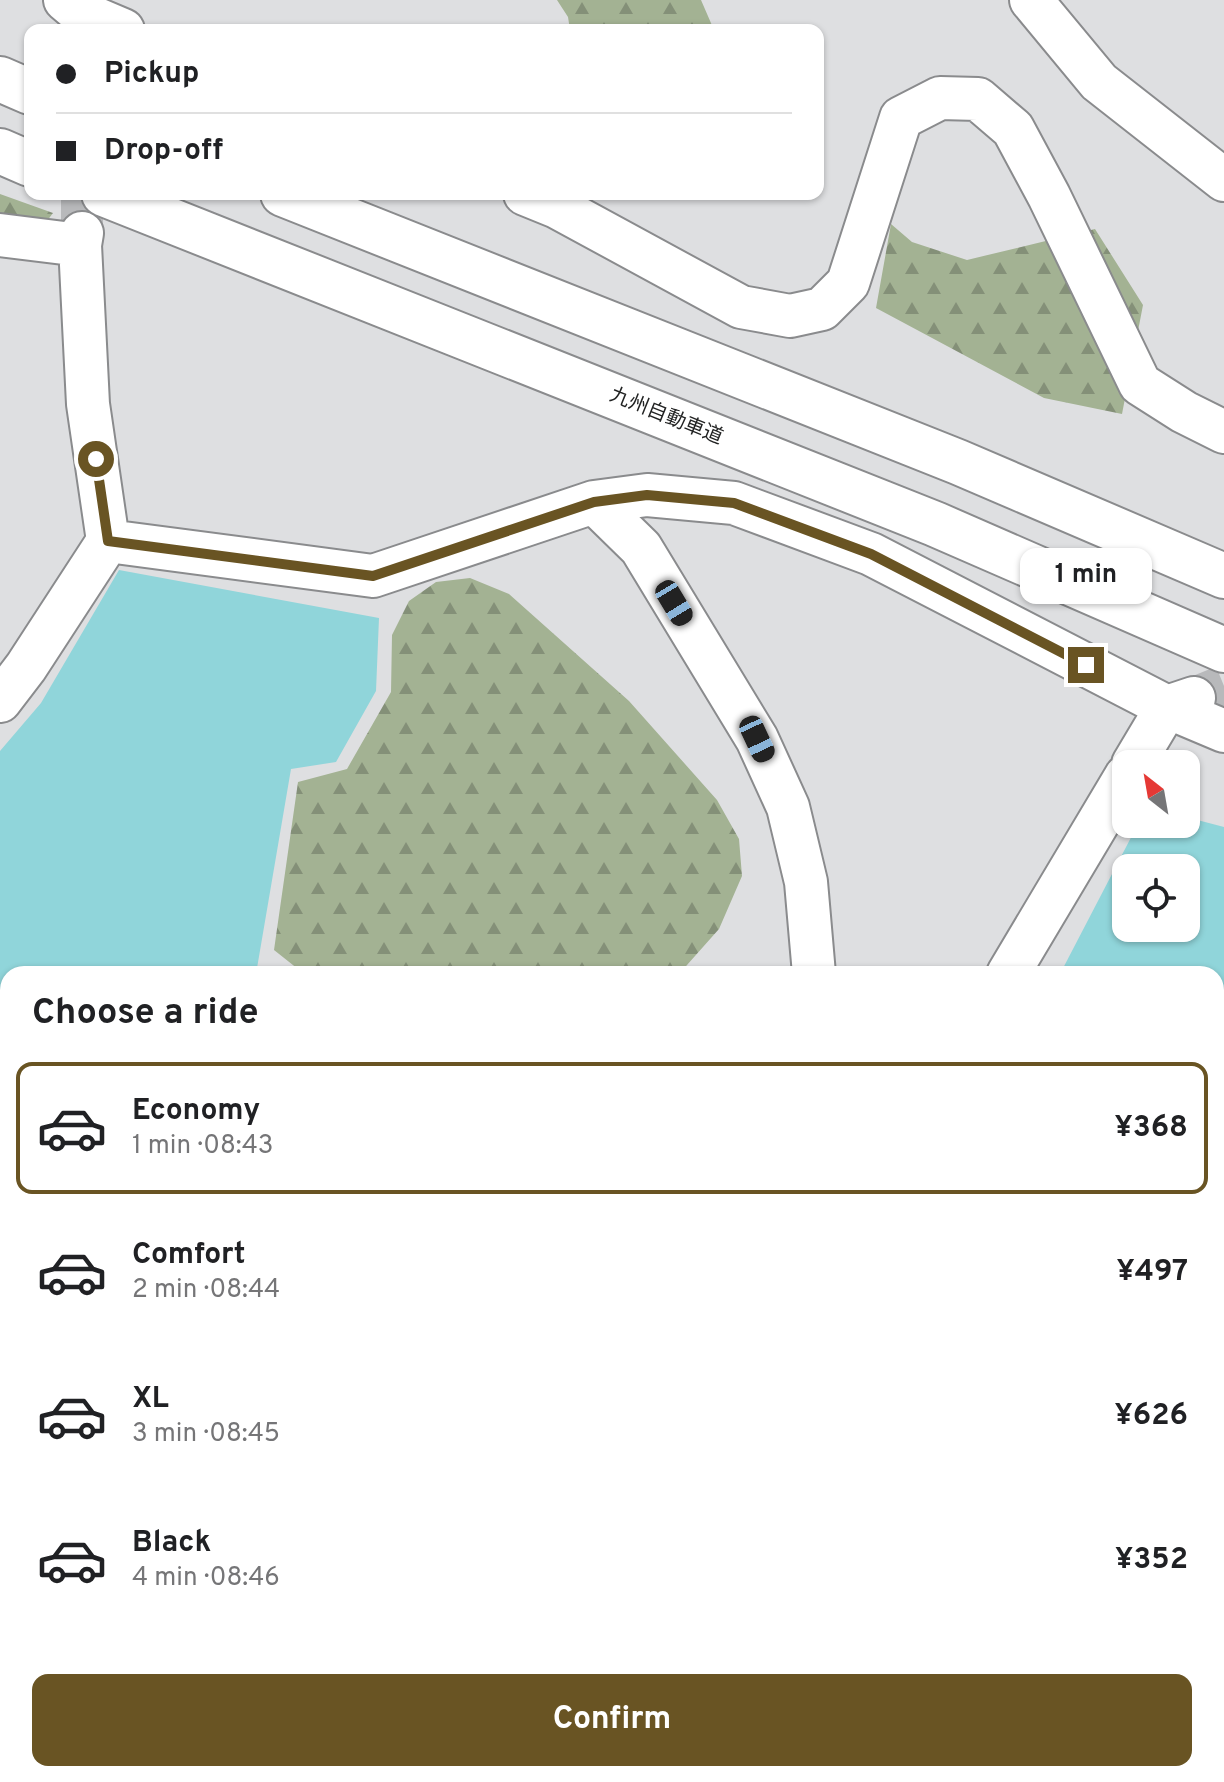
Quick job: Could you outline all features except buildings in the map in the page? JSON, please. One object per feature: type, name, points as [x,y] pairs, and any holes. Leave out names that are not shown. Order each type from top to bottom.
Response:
[{"type":"highway","points":[[0,79],[24,89]]},
{"type":"highway","points":[[0,151],[24,161]]},
{"type":"highway","name":"九州自動車道","points":[[119,200],[935,524],[1224,650]]},
{"type":"highway","points":[[298,200],[958,462],[1224,576]]},
{"type":"street","points":[[1031,0],[1099,82],[1224,180]]},
{"type":"street","points":[[74,14],[105,24]]},
{"type":"street","points":[[540,200],[741,307],[790,316],[822,309],[848,283],[901,118],[940,98],[978,99],[1013,129],[1140,384],[1184,412],[1224,432]]},
{"type":"street","points":[[0,235],[81,239],[88,404],[108,541],[26,667],[0,701]]},
{"type":"street","points":[[108,541],[373,576],[594,502],[647,495],[734,503],[871,554],[1184,701],[1224,731]]},
{"type":"street","points":[[594,502],[641,548],[757,739],[792,822],[806,882],[813,966]]},
{"type":"street","points":[[1144,750],[1184,701]]},
{"type":"street","points":[[1013,966],[1112,799]]},
{"type":"green space","points":[[557,0],[701,0],[711,24],[569,24]]},
{"type":"green space","points":[[0,194],[53,213],[25,250],[0,239]]},
{"type":"green space","points":[[891,224],[912,242],[967,260],[1095,229],[1143,305],[1122,414],[1044,398],[876,308]]},
{"type":"green space","points":[[470,578],[509,594],[629,701],[717,800],[739,839],[742,876],[719,929],[686,966],[294,966],[274,950],[298,782],[347,769],[391,692],[392,635],[409,601],[436,582]]},
{"type":"water","points":[[119,570],[379,618],[376,691],[336,762],[291,769],[257,966],[0,966],[0,751],[41,703]]},
{"type":"water","points":[[1200,821],[1224,827],[1224,966],[1064,966],[1112,874],[1112,942],[1200,942],[1200,854],[1122,854],[1131,838],[1200,838]]},
{"type":"tunnel","points":[[82,200],[82,233]]},
{"type":"tunnel","points":[[1202,695],[1224,686]]},
{"type":"route","points":[[96,459],[108,541],[373,576],[594,502],[647,495],[734,503],[871,554],[1086,665]]}]
